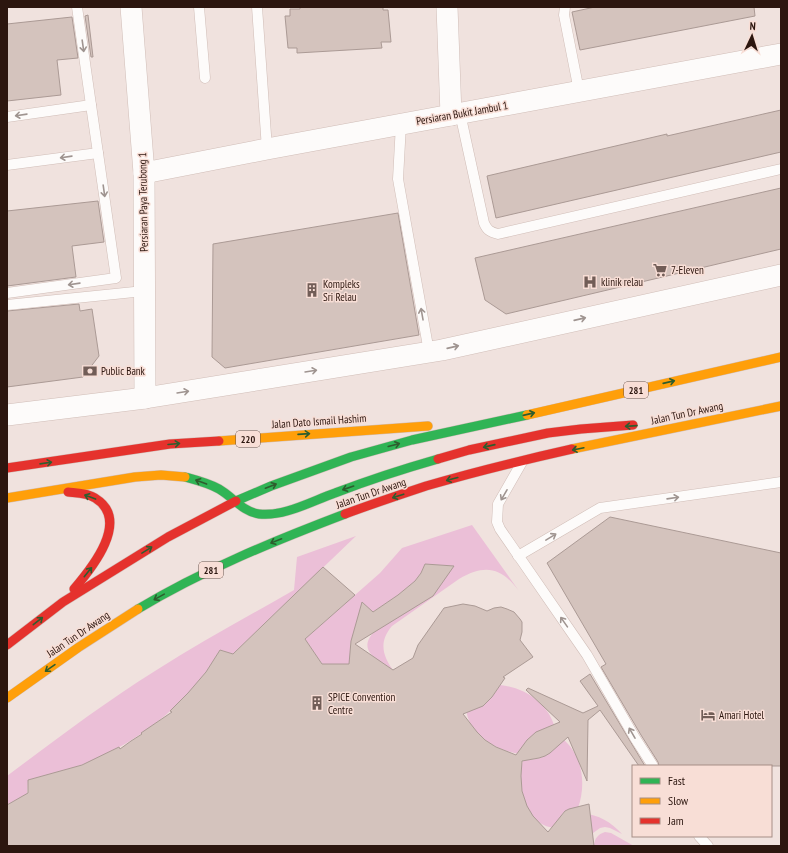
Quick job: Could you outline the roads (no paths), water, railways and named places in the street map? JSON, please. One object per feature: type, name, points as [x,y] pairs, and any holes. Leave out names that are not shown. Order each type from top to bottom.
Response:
[{"type":"main road","name":"281","points":[[7,645],[63,602],[168,537],[235,501],[271,486],[352,457],[412,440],[781,357]]},
{"type":"main road","name":"Jalan Tun Dr Awang","points":[[7,698],[90,639],[159,597],[229,562],[313,526],[373,504],[435,484],[523,461],[781,406]]},
{"type":"main road","points":[[7,498],[135,477],[161,475],[185,477],[206,483],[218,489],[247,511],[264,515],[287,511],[334,493],[420,464],[469,450],[548,433],[581,429],[712,420]]},
{"type":"main road","name":"Jalan Dato Ismail Hashim","points":[[7,468],[170,444],[491,423]]},
{"type":"main road","points":[[49,491],[67,492],[94,498],[105,506],[109,513],[110,520],[109,532],[98,558],[91,569],[63,602]]},
{"type":"street","name":"Persiaran Paya Terubong 1","points":[[131,7],[144,173],[145,398]]},
{"type":"street","points":[[447,7],[456,114]]},
{"type":"street","name":"Persiaran Bukit Jambul 1","points":[[144,173],[781,54]]},
{"type":"street","points":[[7,415],[145,398],[429,352],[781,275]]},
{"type":"lane","points":[[7,293],[116,278],[78,7]]},
{"type":"lane","points":[[199,7],[205,78]]},
{"type":"lane","points":[[257,7],[267,149]]},
{"type":"lane","points":[[565,7],[564,15],[579,91]]},
{"type":"lane","points":[[7,116],[91,105]]},
{"type":"lane","points":[[456,114],[484,223],[490,233],[498,234],[781,169]]},
{"type":"lane","points":[[401,124],[398,179],[429,352]]},
{"type":"lane","points":[[7,165],[98,153]]},
{"type":"lane","points":[[7,305],[144,291]]},
{"type":"lane","points":[[523,461],[498,504],[497,522],[518,556],[587,655],[634,738],[652,765]]},
{"type":"lane","points":[[518,556],[600,508],[781,482]]},
{"type":"lane","points":[[700,837],[708,846]]},
{"type":"place","name":"7-Eleven","points":[[660,270]]},
{"type":"place","name":"klinik relau","points":[[590,282]]},
{"type":"place","name":"Kompleks Sri Relau","points":[[312,290]]},
{"type":"place","name":"Public Bank","points":[[90,371]]},
{"type":"place","name":"SPICE Convention Centre","points":[[317,703]]},
{"type":"place","name":"Amari Hotel","points":[[708,715]]}]
